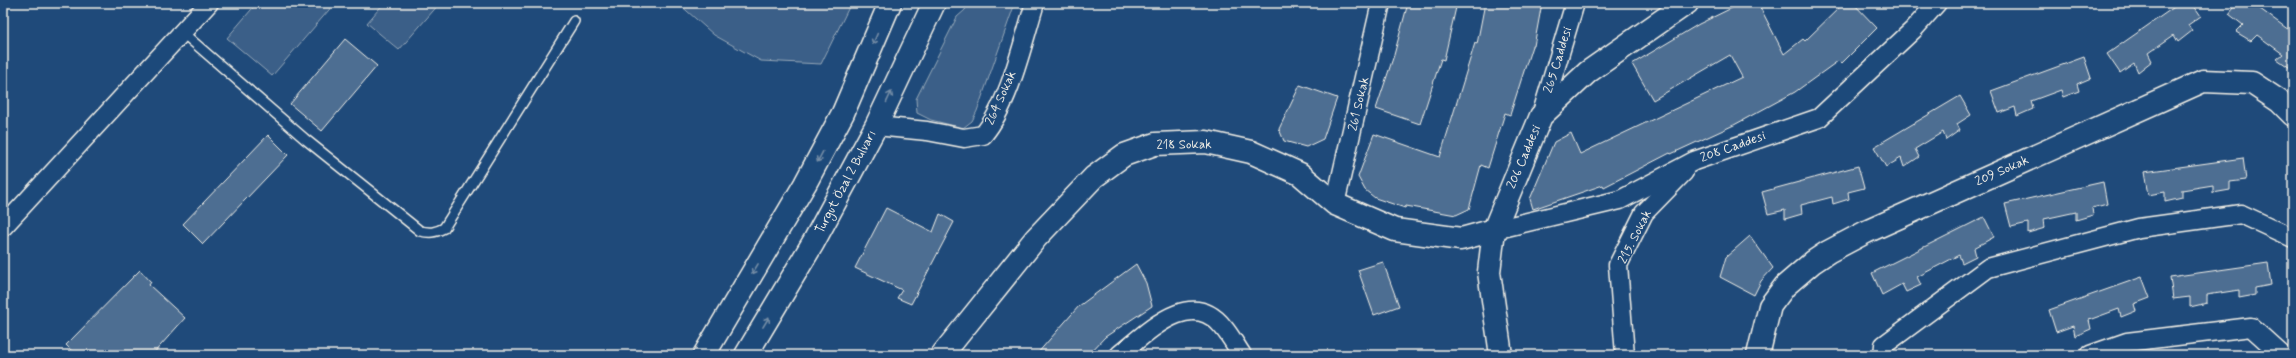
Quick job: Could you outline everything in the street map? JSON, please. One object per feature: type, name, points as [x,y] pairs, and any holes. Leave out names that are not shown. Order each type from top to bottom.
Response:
[{"type":"main road","points":[[704,355],[805,184],[840,120],[890,3]]},
{"type":"main road","name":"Turgut Özal 2 Bulvarı","points":[[746,355],[813,243],[876,126],[934,3]]},
{"type":"main road","name":"206 Caddesi","points":[[1501,355],[1489,272],[1494,230],[1541,116],[1588,72],[1687,3]]},
{"type":"main road","name":"209 Sokak","points":[[1758,355],[1770,306],[1785,286],[1813,262],[1828,252],[1909,212],[2203,81],[2252,83],[2279,101],[2293,115]]},
{"type":"main road","name":"218 Sokak","points":[[942,355],[1036,238],[1094,177],[1124,155],[1155,144],[1206,142],[1251,152],[1300,174],[1335,204],[1395,230],[1461,239],[1494,230]]},
{"type":"street","points":[[3,227],[209,3]]},
{"type":"street","name":"264 Sokak","points":[[876,126],[927,131],[964,138],[983,135],[992,125],[1011,78],[1035,3]]},
{"type":"street","name":"261 Sokak","points":[[1335,204],[1381,3]]},
{"type":"street","name":"265 Caddesi","points":[[1541,116],[1575,3]]},
{"type":"street","name":"208 Caddesi","points":[[1494,230],[1620,200],[1694,161],[1819,118],[1914,30],[1937,3]]},
{"type":"street","name":"215. Sokak","points":[[1625,355],[1618,265],[1644,213],[1694,161]]},
{"type":"street","points":[[1883,355],[1884,345],[1988,268],[2139,228],[2241,214],[2293,238]]},
{"type":"street","points":[[1119,355],[1167,318],[1184,311],[1197,311],[1210,316],[1223,326],[1242,355]]},
{"type":"street","points":[[2090,355],[2127,342],[2251,327],[2282,355]]},
{"type":"lane","points":[[183,33],[305,139],[420,231],[427,233],[437,232],[444,228],[574,21]]},
{"type":"shaded area","points":[[257,3],[335,3],[272,76],[227,38]]},
{"type":"shaded area","points":[[384,3],[440,3],[399,50],[367,23]]},
{"type":"shaded area","points":[[678,3],[851,3],[821,64],[761,61],[714,35]]},
{"type":"shaded area","points":[[968,3],[1015,3],[977,111],[972,121],[963,128],[931,120],[917,113],[916,99],[957,17],[965,10]]},
{"type":"building","points":[[1408,3],[1457,3],[1444,60],[1441,59],[1420,124],[1376,109],[1394,55]]},
{"type":"building","points":[[1485,3],[1542,3],[1534,46],[1532,46],[1510,115],[1505,113],[1488,168],[1481,165],[1469,209],[1456,215],[1406,206],[1405,208],[1375,198],[1365,190],[1358,177],[1374,134],[1440,157],[1475,43],[1477,44]]},
{"type":"building","points":[[1742,3],[1758,3],[1784,54],[1803,39],[1805,41],[1844,3],[1853,3],[1877,28],[1841,64],[1838,61],[1795,92],[1734,125],[1671,154],[1670,153],[1604,187],[1603,185],[1533,209],[1530,199],[1554,142],[1571,133],[1580,154],[1742,77],[1730,55],[1653,100],[1632,64],[1699,24]]},
{"type":"building","points":[[2180,3],[2192,3],[2201,16],[2188,25],[2192,31],[2178,42],[2174,35],[2148,53],[2152,61],[2138,72],[2134,63],[2120,73],[2107,54]]},
{"type":"building","points":[[2238,3],[2252,3],[2293,33],[2293,70],[2277,59],[2283,54],[2257,35],[2251,41],[2236,32],[2243,25],[2229,14]]},
{"type":"building","points":[[345,39],[377,66],[322,131],[290,104]]},
{"type":"building","points":[[2084,57],[2091,78],[2077,84],[2079,91],[2063,97],[2061,90],[2031,101],[2033,109],[2017,116],[2015,107],[1999,113],[1991,91]]},
{"type":"building","points":[[1300,85],[1337,98],[1323,139],[1306,147],[1284,141],[1279,129]]},
{"type":"building","points":[[1960,96],[1971,115],[1957,124],[1960,130],[1946,140],[1943,132],[1915,149],[1919,157],[1904,167],[1901,158],[1886,167],[1874,147]]},
{"type":"building","points":[[268,135],[288,155],[203,244],[183,224]]},
{"type":"building","points":[[2243,158],[2246,180],[2230,182],[2230,190],[2213,193],[2213,185],[2182,190],[2182,198],[2165,202],[2165,192],[2148,195],[2144,172]]},
{"type":"building","points":[[1858,166],[1864,188],[1848,192],[1849,199],[1833,204],[1832,197],[1801,205],[1802,214],[1785,219],[1785,210],[1768,214],[1762,192]]},
{"type":"building","points":[[2103,182],[2107,204],[2092,208],[2093,215],[2076,220],[2076,212],[2044,219],[2045,228],[2028,233],[2028,223],[2011,227],[2005,204]]},
{"type":"building","points":[[886,208],[933,232],[940,214],[954,222],[911,304],[897,298],[902,290],[855,268]]},
{"type":"building","points":[[1984,217],[1994,237],[1974,248],[1976,256],[1962,263],[1959,255],[1917,277],[1921,285],[1906,292],[1902,284],[1882,295],[1872,273]]},
{"type":"building","points":[[1750,236],[1773,268],[1761,281],[1754,295],[1720,277],[1726,257]]},
{"type":"building","points":[[1383,262],[1399,306],[1374,315],[1358,270]]},
{"type":"building","points":[[2268,263],[2271,285],[2255,288],[2255,295],[2239,298],[2239,290],[2207,295],[2207,303],[2190,307],[2190,297],[2173,299],[2170,277]]},
{"type":"building","points":[[1136,264],[1146,283],[1152,306],[1105,337],[1088,355],[1036,355],[1079,306]]},
{"type":"building","points":[[140,270],[151,282],[149,285],[185,318],[152,355],[76,355],[66,345]]},
{"type":"building","points":[[2142,277],[2150,298],[2134,304],[2136,311],[2121,317],[2119,309],[2089,320],[2091,329],[2075,336],[2073,326],[2056,332],[2049,310]]}]
